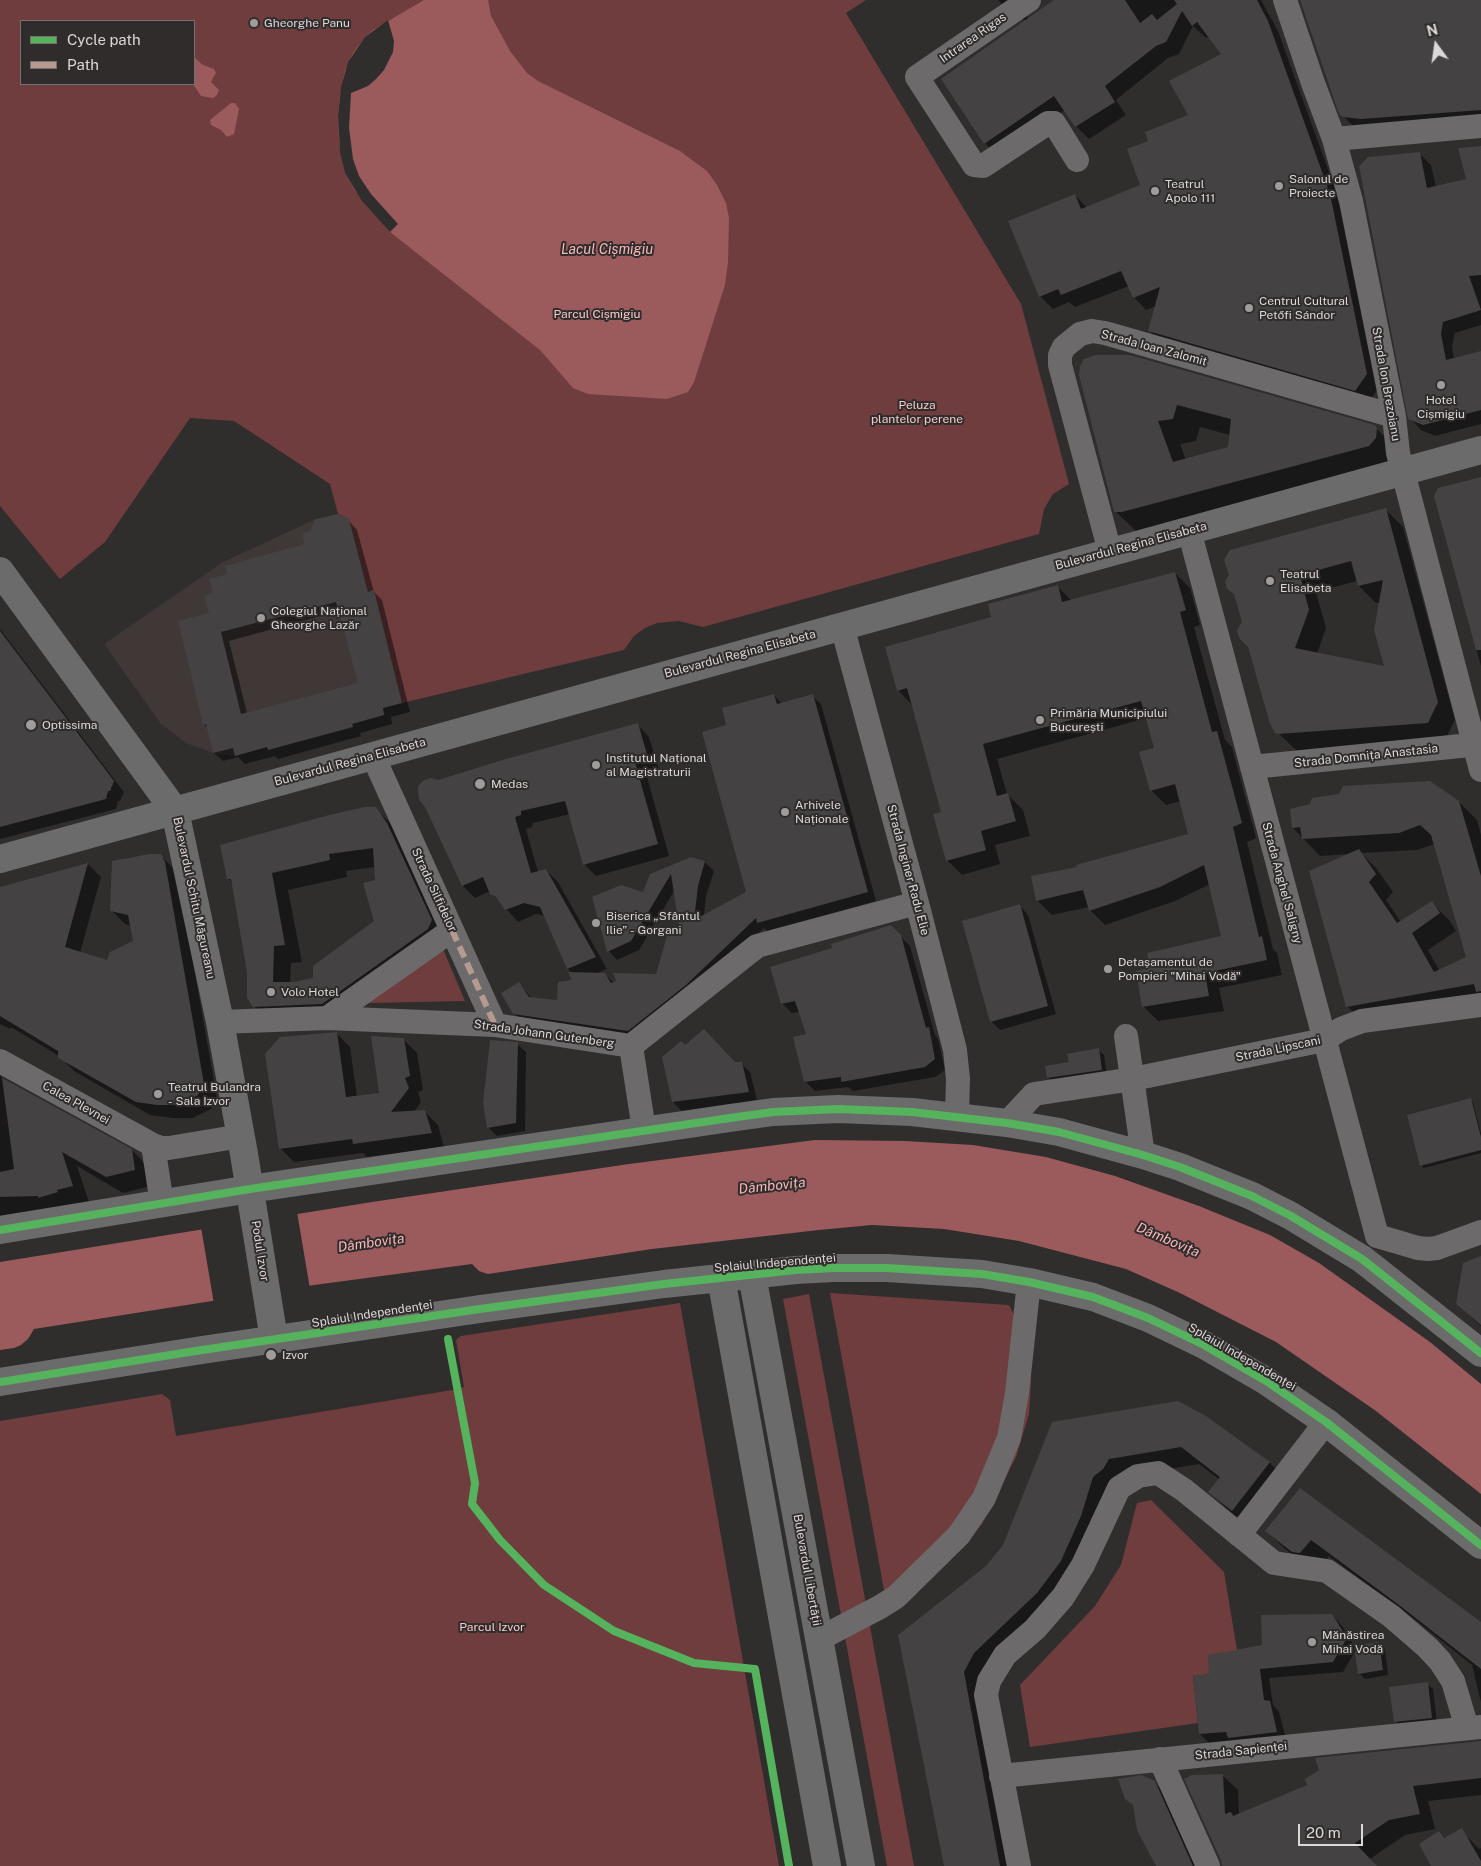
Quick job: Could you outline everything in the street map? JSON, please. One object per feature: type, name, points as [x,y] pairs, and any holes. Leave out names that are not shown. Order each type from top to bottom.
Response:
[{"type":"main road","name":"Bulevardul Regina Elisabeta","points":[[0,859],[1481,450]]},
{"type":"main road","name":"Bulevardul Schitu Măgureanu","points":[[0,570],[175,811],[220,1022],[252,1198]]},
{"type":"main road","points":[[0,1230],[162,1204],[252,1198],[644,1130],[773,1112],[876,1109],[957,1116],[1059,1132],[1144,1155],[1180,1167],[1252,1196],[1290,1216],[1362,1259],[1481,1353]]},
{"type":"main road","name":"Podul Izvor","points":[[252,1198],[274,1340]]},
{"type":"main road","name":"Splaiul Independenței","points":[[0,1382],[582,1294],[721,1278],[833,1268],[887,1268],[972,1273],[1029,1282],[1093,1297],[1148,1318],[1204,1346],[1266,1381],[1326,1422],[1481,1545]]},
{"type":"main road","name":"Bulevardul Libertății","points":[[752,1275],[861,1866]]},
{"type":"main road","points":[[721,1278],[827,1866]]},
{"type":"street","name":"Intrarea Rigas","points":[[1029,0],[917,77],[974,165],[983,166],[1048,123],[1054,123],[1077,160]]},
{"type":"street","name":"Strada Ion Brezoianu","points":[[1285,0],[1312,83],[1334,139],[1350,201],[1394,416],[1398,453],[1478,744],[1481,770]]},
{"type":"street","points":[[1334,139],[1481,126]]},
{"type":"street","name":"Strada Ioan Zalomit","points":[[1110,552],[1060,364],[1060,354],[1064,347],[1080,334],[1092,331],[1105,333],[1394,416]]},
{"type":"street","name":"Strada Anghel Saligny","points":[[1189,530],[1377,1236]]},
{"type":"street","name":"Strada Inginer Radu Elie","points":[[842,626],[918,903],[955,1050],[958,1079],[957,1116]]},
{"type":"street","name":"Strada Domnița Anastasia","points":[[1252,767],[1478,744]]},
{"type":"street","name":"Strada Silfidelor","points":[[373,756],[495,1025]]},
{"type":"street","name":"Strada Johann Gutenberg","points":[[220,1022],[327,1018],[495,1025],[630,1046],[757,946],[918,903]]},
{"type":"street","points":[[327,1018],[452,930]]},
{"type":"street","name":"Strada Lipscani","points":[[1007,1123],[1034,1094],[1133,1079],[1324,1040],[1341,1029],[1362,1021],[1481,1005]]},
{"type":"street","points":[[1126,1036],[1144,1155]]},
{"type":"street","points":[[630,1046],[644,1130]]},
{"type":"street","name":"Calea Plevnei","points":[[0,1061],[153,1145],[169,1148],[241,1136]]},
{"type":"street","points":[[153,1145],[162,1204]]},
{"type":"street","points":[[1362,1259],[1377,1236],[1418,1248],[1428,1249],[1438,1248],[1481,1232]]},
{"type":"street","points":[[819,1640],[896,1597],[959,1535],[984,1498],[1009,1438],[1017,1393],[1029,1282]]},
{"type":"street","points":[[1239,1535],[1326,1422]]},
{"type":"street","points":[[1019,1866],[986,1695],[989,1681],[1005,1655],[1035,1628],[1063,1598],[1083,1565],[1119,1488],[1138,1476],[1158,1473],[1184,1490],[1274,1563],[1327,1571],[1398,1623],[1428,1648],[1449,1674],[1474,1727]]},
{"type":"street","name":"Strada Sapienței","points":[[1001,1776],[1474,1727]]},
{"type":"street","points":[[1160,1759],[1208,1866]]},
{"type":"shaded area","name":"Colegiul Național Gheorghe Lazăr","points":[[316,519],[349,519],[374,590],[402,703],[383,708],[384,715],[353,724],[353,727],[268,750],[267,747],[235,756],[213,753],[186,743],[161,724],[104,644],[223,562]]},
{"type":"green space","name":"Parcul Cișmigiu","points":[[0,0],[866,0],[846,13],[1021,304],[1069,484],[1053,494],[1044,509],[1039,534],[703,627],[679,621],[657,623],[645,628],[634,636],[624,650],[402,703],[374,591],[368,592],[349,519],[338,514],[330,484],[234,421],[190,418],[105,542],[60,579],[0,506]]},
{"type":"green space","points":[[443,949],[465,1001],[368,1003]]},
{"type":"green space","points":[[830,1293],[1009,1305],[1018,1323],[1029,1355],[1031,1382],[1029,1414],[1016,1457],[982,1524],[966,1543],[912,1582],[884,1590]]},
{"type":"green space","points":[[809,1294],[914,1866],[887,1866],[783,1299]]},
{"type":"green space","name":"Parcul Izvor","points":[[680,1303],[779,1866],[0,1866],[0,1421],[162,1394],[170,1400],[176,1436],[452,1390],[464,1387],[456,1340],[461,1336]]},
{"type":"green space","points":[[1151,1500],[1224,1572],[1237,1650],[1209,1674],[1193,1676],[1198,1723],[1030,1747],[1020,1685],[1095,1606],[1121,1565],[1137,1503]]},
{"type":"water","name":"Lacul Cișmigiu","points":[[424,0],[488,0],[491,16],[510,51],[527,73],[538,81],[680,151],[707,171],[717,185],[726,203],[729,218],[728,262],[725,285],[694,382],[688,392],[667,399],[588,394],[573,388],[540,350],[390,232],[355,190],[345,173],[339,143],[338,116],[345,70],[353,53],[365,37],[373,30]]},
{"type":"water","points":[[195,58],[203,65],[214,69],[216,73],[211,82],[219,90],[213,98],[201,96],[194,85]]},
{"type":"water","points":[[231,103],[235,103],[239,109],[234,134],[227,137],[221,130],[211,125],[210,120]]},
{"type":"water","name":"Dâmbovița","points":[[815,1140],[905,1141],[973,1145],[1046,1157],[1115,1176],[1199,1206],[1270,1235],[1319,1263],[1430,1342],[1481,1384],[1481,1494],[1376,1411],[1276,1342],[1180,1293],[1126,1269],[1019,1241],[944,1229],[872,1225],[819,1230],[652,1249],[488,1274],[479,1271],[472,1264],[314,1285],[34,1329],[28,1339],[21,1345],[0,1350],[0,1262],[372,1202],[629,1164]]},
{"type":"pier","points":[[388,20],[394,41],[393,52],[384,70],[376,79],[368,86],[351,93],[349,128],[353,159],[359,176],[371,194],[398,224],[390,232],[362,201],[345,173],[340,152],[338,116],[341,87],[348,62],[365,37]]},
{"type":"pier","points":[[297,1212],[310,1289],[214,1304],[201,1227]]},
{"type":"building","points":[[1054,0],[1125,0],[1140,23],[1152,14],[1157,20],[1177,4],[1174,0],[1257,0],[1268,21],[1330,194],[1367,374],[1355,391],[1148,331],[1160,287],[1133,298],[1121,271],[1061,295],[1058,289],[1039,297],[1008,221],[1075,194],[1081,209],[1140,185],[1127,149],[1148,141],[1145,132],[1188,115],[1169,81],[1221,54],[1197,22],[1192,26],[1182,11],[1166,42],[1156,46],[1105,86],[1115,102],[1075,127],[1054,96],[984,144],[941,79]]},
{"type":"building","points":[[1300,0],[1481,0],[1481,110],[1361,119],[1343,117],[1339,114]]},
{"type":"building","points":[[1481,146],[1481,275],[1469,276],[1481,310],[1443,322],[1441,334],[1446,360],[1481,351],[1481,410],[1423,425],[1408,419],[1359,166],[1368,157],[1420,152],[1427,188],[1466,179],[1458,148]]},
{"type":"building","points":[[1096,355],[1130,355],[1375,425],[1377,429],[1376,438],[1369,446],[1122,512],[1114,512],[1079,375],[1080,366],[1084,359]],"holes":[[[1177,405],[1231,419],[1228,447],[1173,462],[1158,421],[1173,419]]]},
{"type":"building","points":[[1481,477],[1481,650],[1476,650],[1434,496],[1438,488]]},
{"type":"building","points":[[1386,508],[1438,702],[1428,723],[1275,733],[1270,724],[1248,647],[1238,635],[1237,630],[1242,622],[1234,594],[1227,589],[1225,581],[1229,575],[1224,560],[1230,550]],"holes":[[[1351,561],[1358,586],[1383,580],[1374,630],[1384,666],[1295,648],[1309,610],[1300,575]]]},
{"type":"building","points":[[338,514],[349,519],[368,592],[374,590],[402,703],[383,708],[384,715],[352,724],[353,727],[268,750],[267,747],[235,756],[233,748],[213,753],[206,724],[203,725],[178,621],[209,613],[204,595],[213,593],[209,579],[227,574],[225,566],[304,544],[302,533],[310,531],[316,519]],"holes":[[[336,602],[358,683],[241,714],[221,632]]]},
{"type":"building","name":"Primăria Municipiului București","points":[[1175,572],[1186,610],[1180,612],[1212,732],[1217,731],[1242,823],[1233,827],[1259,937],[1262,936],[1267,960],[1205,973],[1209,996],[1142,1007],[1136,971],[1150,968],[1147,953],[1221,936],[1204,865],[1160,887],[1089,911],[1083,890],[1036,901],[1031,876],[1077,867],[1076,865],[1188,834],[1175,784],[1150,791],[1139,752],[1154,748],[1141,701],[983,744],[997,796],[1008,793],[1016,821],[981,831],[986,850],[946,861],[933,814],[941,812],[907,688],[897,691],[885,647],[991,617],[988,604],[1058,585],[1062,602]]},
{"type":"building","points":[[0,631],[114,781],[106,799],[0,827]]},
{"type":"building","name":"Arhivele Naționale","points":[[774,694],[777,704],[813,694],[868,892],[757,923],[756,918],[686,985],[628,1031],[513,1014],[501,993],[519,982],[529,997],[557,1000],[558,982],[572,980],[568,972],[605,973],[611,983],[616,981],[613,973],[656,974],[667,936],[680,933],[671,874],[631,941],[607,952],[592,897],[621,885],[643,892],[650,874],[691,857],[705,861],[698,886],[694,920],[746,892],[702,732],[726,725],[722,708]]},
{"type":"building","points":[[638,723],[648,758],[635,762],[658,844],[583,865],[565,801],[521,811],[521,815],[515,817],[531,873],[546,869],[596,957],[567,969],[540,907],[524,903],[505,910],[496,897],[490,894],[483,877],[462,886],[425,807],[420,801],[418,786],[424,780],[431,778],[438,780],[506,759]]},
{"type":"building","points":[[1430,781],[1459,801],[1481,876],[1481,991],[1476,992],[1474,984],[1346,1007],[1309,871],[1359,849],[1376,874],[1369,882],[1397,923],[1432,901],[1440,913],[1412,933],[1434,972],[1466,957],[1431,835],[1420,825],[1399,833],[1302,839],[1300,827],[1292,828],[1290,809],[1310,804],[1312,798],[1339,794],[1343,786]]},
{"type":"building","points":[[365,807],[376,807],[387,823],[432,920],[428,929],[322,1004],[253,1007],[247,998],[247,972],[231,879],[227,879],[220,845]],"holes":[[[373,848],[375,880],[363,883],[374,921],[313,966],[313,978],[294,982],[273,982],[274,946],[285,945],[272,873],[330,860],[329,854]]]},
{"type":"building","points":[[149,854],[161,854],[165,862],[204,1084],[198,1095],[179,1105],[157,1105],[136,1102],[58,1058],[58,1051],[0,1016],[0,887],[88,863],[65,947],[107,960],[110,952],[133,941],[128,915],[110,911],[112,861]]},
{"type":"building","points":[[1020,904],[1048,1006],[990,1022],[962,921]]},
{"type":"building","points":[[891,925],[901,935],[926,1028],[929,1027],[935,1059],[925,1067],[841,1082],[841,1077],[804,1082],[793,1037],[806,1034],[795,1001],[781,1004],[770,967],[832,948],[831,944]]},
{"type":"building","points":[[704,1029],[735,1062],[742,1062],[749,1092],[672,1102],[662,1057],[681,1041],[685,1045]]},
{"type":"building","points":[[337,1032],[346,1097],[379,1093],[371,1036],[404,1038],[410,1076],[405,1078],[409,1088],[391,1112],[425,1110],[432,1133],[353,1144],[352,1139],[279,1149],[265,1054],[280,1037]]},
{"type":"building","points":[[490,1040],[518,1042],[516,1123],[487,1128],[483,1103]]},
{"type":"building","points":[[1099,1048],[1102,1070],[1047,1078],[1045,1066],[1069,1062],[1067,1054]]},
{"type":"building","points":[[2,1078],[132,1149],[135,1170],[106,1177],[62,1152],[73,1186],[38,1198],[38,1196],[0,1197],[0,1172],[14,1169]]},
{"type":"building","points":[[1471,1098],[1481,1137],[1481,1150],[1420,1166],[1407,1115]]},
{"type":"building","points":[[1481,1256],[1481,1325],[1456,1304],[1463,1263]]},
{"type":"building","points":[[1178,1401],[1206,1416],[1270,1462],[1232,1511],[1208,1492],[1220,1477],[1181,1447],[1109,1459],[1103,1469],[1093,1477],[1081,1516],[1061,1561],[1037,1593],[974,1653],[964,1672],[1000,1866],[944,1866],[898,1635],[986,1566],[1003,1545],[1052,1422]]},
{"type":"building","points":[[1300,1488],[1481,1622],[1481,1669],[1311,1540],[1300,1553],[1292,1552],[1265,1531]]},
{"type":"building","points":[[1332,1614],[1347,1638],[1333,1662],[1260,1669],[1264,1700],[1270,1701],[1277,1732],[1228,1738],[1226,1732],[1199,1734],[1193,1676],[1209,1674],[1208,1655],[1262,1645],[1261,1615]]},
{"type":"building","points":[[1379,1642],[1383,1670],[1358,1674],[1354,1646]]},
{"type":"building","points":[[1428,1682],[1432,1718],[1394,1722],[1389,1687]]},
{"type":"building","points":[[1481,1741],[1481,1778],[1413,1786],[1420,1814],[1389,1820],[1355,1843],[1377,1866],[1222,1866],[1184,1779],[1192,1775],[1223,1774],[1225,1814],[1231,1812],[1233,1816],[1307,1785],[1305,1779],[1319,1770],[1315,1758]]},
{"type":"building","points":[[1141,1775],[1155,1781],[1193,1866],[1156,1866],[1137,1830],[1133,1805],[1125,1799],[1118,1779]]},
{"type":"building","points":[[1462,1828],[1481,1861],[1481,1866],[1431,1866],[1419,1844],[1439,1831],[1444,1838]]},
{"type":"marked path","points":[[452,930],[495,1025]]},
{"type":"cycle path","points":[[0,1230],[250,1189],[773,1112],[838,1109],[912,1112],[1007,1123],[1059,1132],[1180,1167],[1252,1196],[1291,1216],[1362,1259],[1481,1353]]},
{"type":"cycle path","points":[[0,1382],[202,1350],[664,1284],[833,1268],[887,1268],[982,1274],[1029,1282],[1093,1297],[1148,1318],[1204,1345],[1266,1381],[1326,1422],[1481,1545]]},
{"type":"cycle path","points":[[448,1339],[475,1483],[472,1504],[500,1540],[544,1585],[614,1631],[694,1663],[755,1669],[789,1866]]},
{"type":"place","name":"Gheorghe Panu","points":[[254,23]]},
{"type":"place","name":"Salonul de Proiecte","points":[[1279,186]]},
{"type":"place","name":"Teatrul Apolo 111","points":[[1155,191]]},
{"type":"place","name":"Centrul Cultural Petőfi Sándor","points":[[1249,308]]},
{"type":"place","name":"Hotel Cișmigiu","points":[[1441,385]]},
{"type":"place","name":"Teatrul Elisabeta","points":[[1270,581]]},
{"type":"place","name":"Colegiul Național Gheorghe Lazăr","points":[[261,618]]},
{"type":"place","name":"Primăria Municipiului București","points":[[1040,720]]},
{"type":"place","name":"Optissima","points":[[31,725]]},
{"type":"place","name":"Institutul Național al Magistraturii","points":[[596,765]]},
{"type":"place","name":"Medas","points":[[480,784]]},
{"type":"place","name":"Arhivele Naționale","points":[[785,812]]},
{"type":"place","name":"Biserica „Sfântul Ilie” - Gorgani","points":[[596,923]]},
{"type":"place","name":"Detașamentul de Pompieri \"Mihai Vodă\"","points":[[1108,969]]},
{"type":"place","name":"Volo Hotel","points":[[271,992]]},
{"type":"place","name":"Teatrul Bulandra - Sala Izvor","points":[[158,1094]]},
{"type":"place","name":"Izvor","points":[[271,1355]]},
{"type":"place","name":"Mănăstirea Mihai Vodă","points":[[1312,1642]]},
{"type":"park label","name":"Peluza plantelor perene","points":[[917,412]]}]
